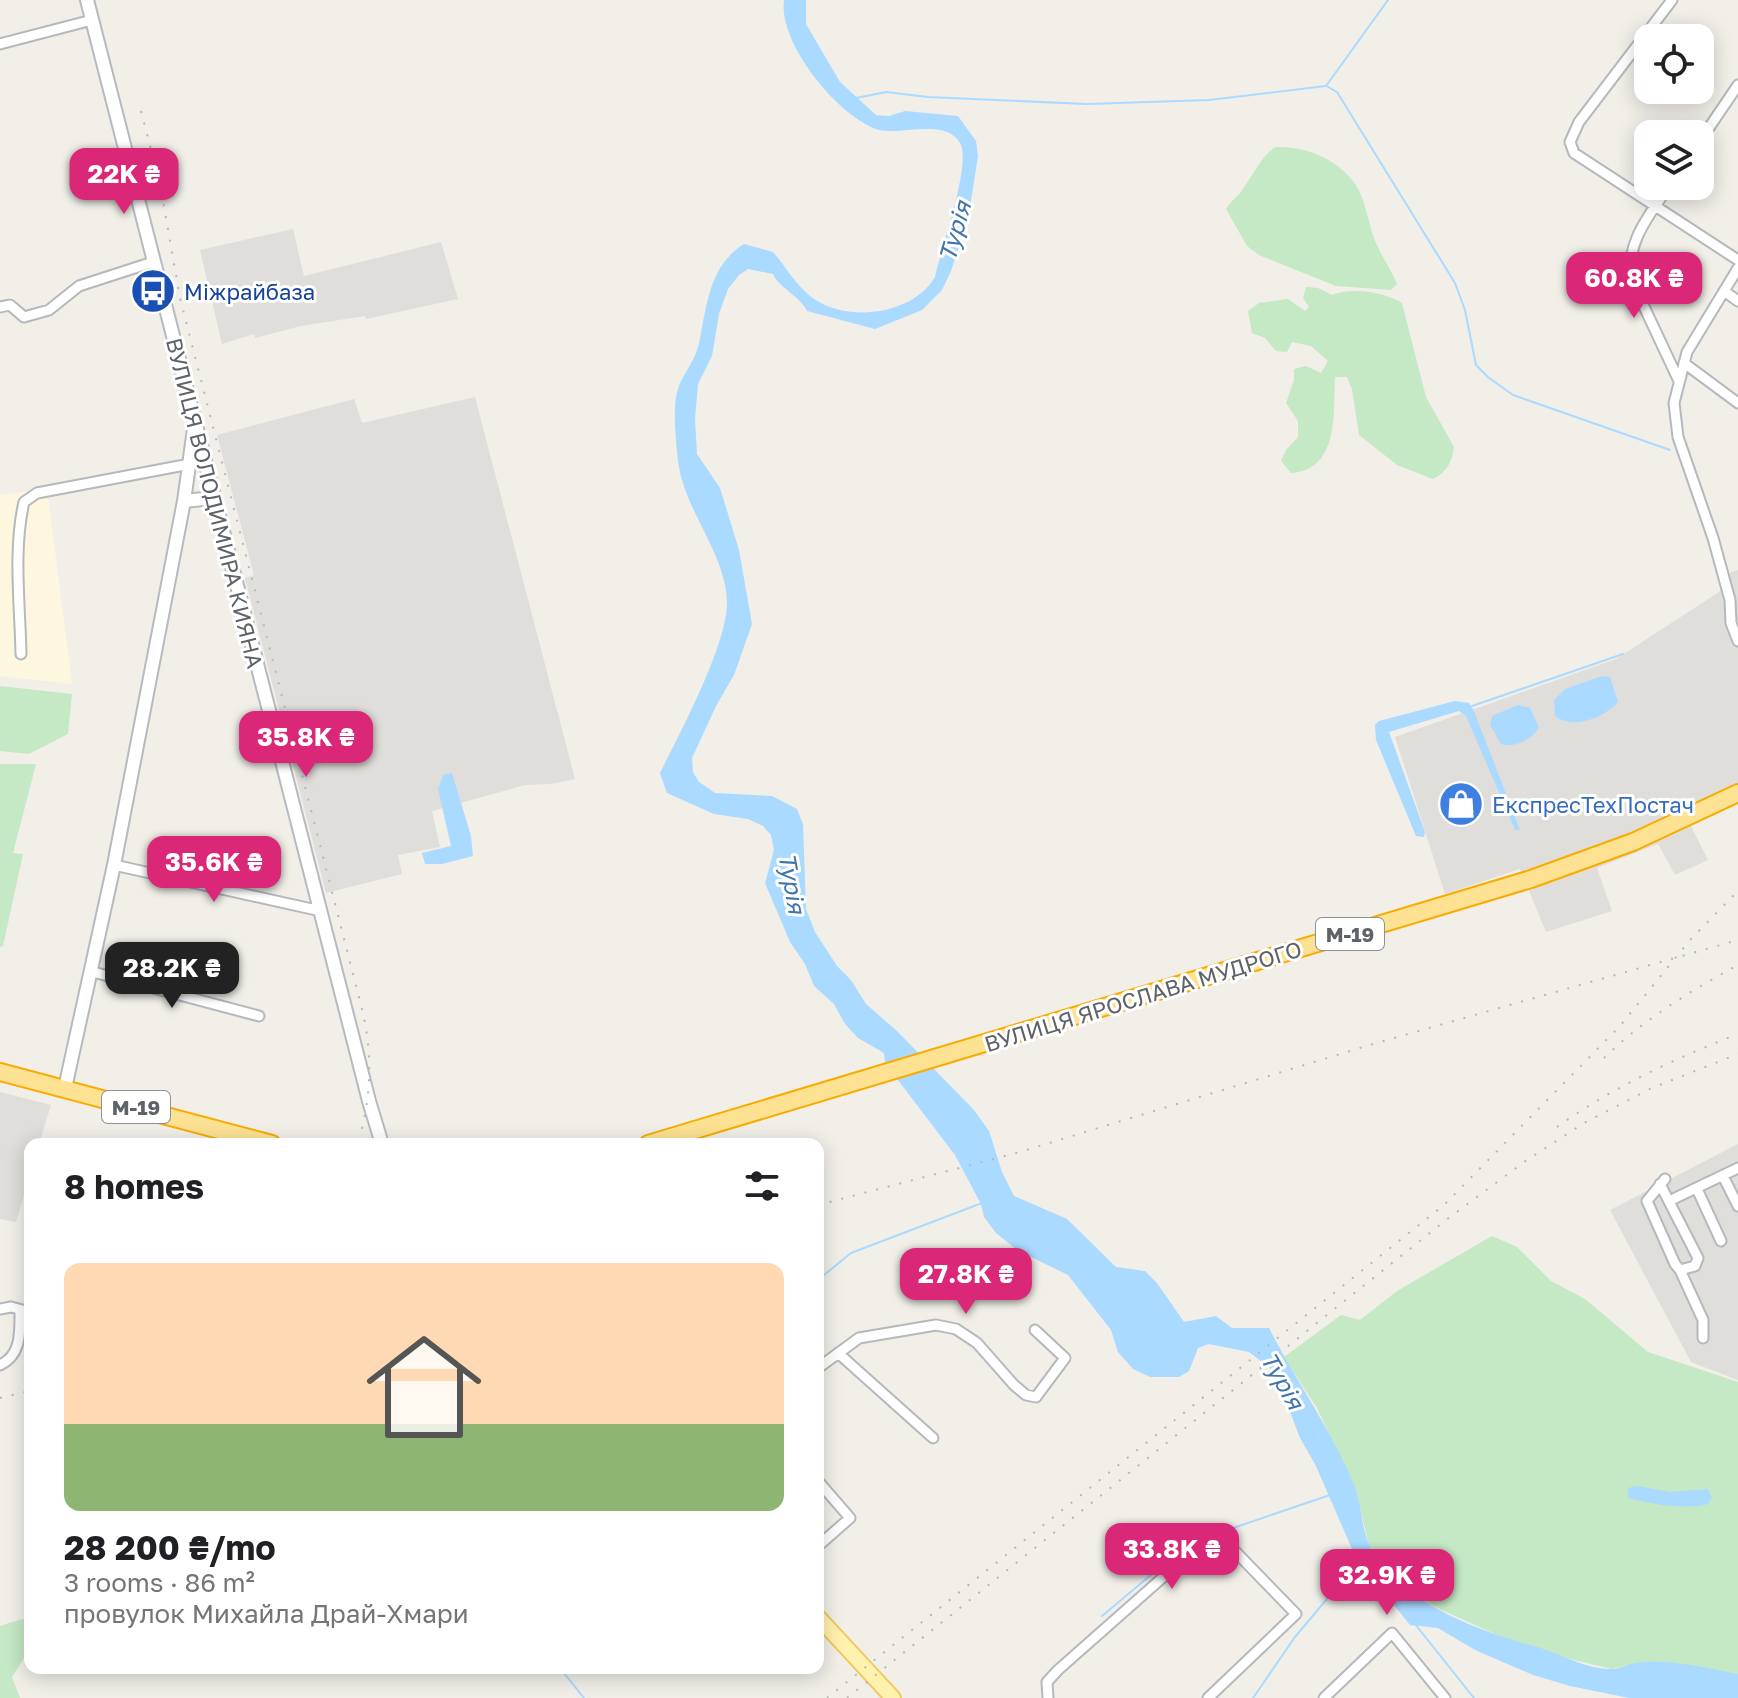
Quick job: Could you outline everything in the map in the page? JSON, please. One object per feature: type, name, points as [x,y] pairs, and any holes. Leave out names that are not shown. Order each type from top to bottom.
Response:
[{"type":"highway","name":"ВУЛИЦЯ ЯРОСЛАВА МУДРОГО","points":[[668,1138],[1531,879],[1633,842],[1738,793]]},
{"type":"highway","name":"М-19","points":[[0,1072],[250,1138]]},
{"type":"main road","name":"ВУЛИЦЯ ВОЛОДИМИРА КИЯНА","points":[[87,0],[380,1138]]},
{"type":"main road","points":[[65,1088],[93,972],[114,865],[184,501],[195,422]]},
{"type":"main road","points":[[184,501],[213,498]]},
{"type":"main road","points":[[824,1623],[893,1698]]},
{"type":"street","points":[[1672,0],[1579,122],[1570,142],[1574,153],[1738,260]]},
{"type":"street","points":[[0,44],[92,20]]},
{"type":"street","points":[[1714,120],[1738,85]]},
{"type":"street","points":[[1659,200],[1630,253],[1632,281],[1675,367],[1679,382]]},
{"type":"street","points":[[0,307],[10,305],[24,317],[49,310],[79,286],[153,262]]},
{"type":"street","points":[[1738,268],[1694,338],[1674,403],[1678,437],[1713,538],[1730,600],[1731,623],[1738,641]]},
{"type":"street","points":[[1724,291],[1738,301]]},
{"type":"street","points":[[1684,363],[1738,403]]},
{"type":"street","points":[[21,654],[18,571],[19,522],[24,502],[37,493],[190,464]]},
{"type":"street","points":[[114,865],[321,911]]},
{"type":"street","points":[[93,972],[259,1016]]},
{"type":"street","points":[[1669,1201],[1738,1168]]},
{"type":"street","points":[[1723,1176],[1738,1206]]},
{"type":"street","points":[[1680,1270],[1695,1266],[1698,1258],[1669,1201],[1663,1181],[1647,1201],[1703,1320],[1703,1338]]},
{"type":"street","points":[[1697,1189],[1721,1241]]},
{"type":"street","points":[[0,1309],[11,1307],[24,1311]]},
{"type":"street","points":[[0,1365],[5,1364],[18,1347],[24,1316]]},
{"type":"street","points":[[824,1364],[859,1338],[936,1325],[949,1327],[977,1343],[1005,1375],[1031,1398],[1036,1397],[1065,1358],[1035,1330]]},
{"type":"street","points":[[18,1347],[24,1346]]},
{"type":"street","points":[[838,1353],[933,1438]]},
{"type":"street","points":[[824,1488],[850,1518],[824,1541]]},
{"type":"street","points":[[1048,1698],[1047,1682],[1058,1670],[1195,1549],[1215,1542],[1230,1546],[1296,1614],[1208,1698]]},
{"type":"street","points":[[1324,1698],[1392,1633],[1445,1698]]},
{"type":"shaded area","points":[[293,229],[304,276],[441,242],[458,299],[366,319],[365,316],[301,326],[255,338],[254,334],[222,344],[200,250]]},
{"type":"shaded area","points":[[475,397],[575,779],[525,785],[432,811],[440,847],[398,855],[402,874],[326,893],[245,578],[254,575],[217,435],[354,399],[362,423]]},
{"type":"shaded area","points":[[47,489],[72,684],[0,676],[0,495]]},
{"type":"shaded area","points":[[1738,570],[1738,802],[1691,826],[1708,860],[1675,875],[1658,844],[1597,868],[1612,911],[1546,932],[1520,869],[1445,894],[1395,737],[1616,659],[1719,592],[1731,572]]},
{"type":"shaded area","points":[[0,1092],[51,1105],[41,1138],[24,1138],[24,1195],[16,1222],[0,1219]]},
{"type":"shaded area","points":[[1738,1144],[1738,1380],[1691,1362],[1610,1210]]},
{"type":"green space","points":[[1275,147],[1307,151],[1328,159],[1353,181],[1361,195],[1377,245],[1397,284],[1391,290],[1336,286],[1259,255],[1247,246],[1226,209]]},
{"type":"green space","points":[[1306,287],[1318,288],[1332,295],[1348,291],[1367,292],[1402,303],[1426,397],[1454,447],[1448,466],[1438,476],[1433,479],[1397,465],[1359,435],[1352,389],[1347,377],[1335,377],[1331,437],[1318,462],[1291,473],[1281,461],[1298,437],[1298,421],[1286,403],[1294,380],[1294,369],[1306,366],[1321,373],[1328,361],[1311,346],[1292,342],[1287,352],[1276,351],[1265,338],[1252,333],[1248,311],[1259,303],[1288,299],[1305,311],[1309,307],[1303,298]]},
{"type":"green space","points":[[0,686],[72,694],[68,734],[29,754],[0,751]]},
{"type":"green space","points":[[0,764],[36,764],[13,853],[23,854],[3,946],[0,947]]},
{"type":"green space","points":[[1492,1236],[1517,1247],[1551,1281],[1585,1299],[1648,1352],[1738,1382],[1738,1674],[1637,1663],[1612,1669],[1508,1640],[1433,1606],[1411,1592],[1369,1545],[1355,1488],[1317,1408],[1284,1357],[1341,1315],[1360,1320],[1397,1291]]},
{"type":"green space","points":[[24,1619],[24,1658],[12,1677],[20,1698],[0,1698],[0,1626]]},
{"type":"water","name":"Турія","points":[[784,0],[806,0],[806,24],[840,82],[876,115],[889,116],[905,111],[958,116],[976,141],[978,156],[968,220],[951,271],[942,290],[922,310],[875,329],[807,311],[773,274],[748,269],[728,289],[719,314],[712,356],[698,384],[695,419],[697,454],[720,488],[739,550],[752,624],[734,675],[692,758],[693,772],[699,782],[715,793],[772,796],[797,809],[803,824],[806,909],[815,932],[866,1004],[897,1031],[974,1110],[989,1131],[1002,1172],[1014,1196],[1067,1219],[1116,1267],[1145,1271],[1184,1322],[1216,1316],[1232,1328],[1269,1328],[1346,1466],[1355,1487],[1370,1546],[1383,1566],[1400,1583],[1420,1599],[1467,1623],[1593,1667],[1615,1669],[1636,1663],[1661,1662],[1738,1674],[1738,1698],[1629,1698],[1570,1686],[1533,1675],[1475,1650],[1438,1628],[1410,1625],[1374,1580],[1362,1576],[1348,1583],[1339,1580],[1356,1558],[1315,1464],[1300,1438],[1275,1372],[1249,1352],[1209,1344],[1198,1348],[1189,1371],[1179,1377],[1150,1377],[1133,1369],[1118,1352],[1111,1330],[1068,1275],[1017,1250],[996,1233],[984,1217],[981,1204],[955,1155],[885,1063],[884,1053],[858,1038],[845,1024],[834,1004],[814,986],[805,964],[790,942],[765,883],[774,850],[771,835],[763,826],[748,819],[714,814],[667,793],[660,773],[711,666],[725,622],[727,604],[720,568],[682,479],[675,422],[677,391],[697,351],[708,299],[717,274],[744,244],[773,252],[805,292],[833,308],[866,312],[898,306],[913,299],[935,277],[962,171],[961,145],[955,136],[934,129],[876,129],[844,109],[800,56],[790,36]]},
{"type":"water","points":[[1602,676],[1610,677],[1618,702],[1612,708],[1597,717],[1579,722],[1555,716],[1554,700],[1565,689]]},
{"type":"water","points":[[1455,701],[1469,703],[1474,711],[1520,830],[1515,830],[1466,716],[1459,711],[1389,732],[1425,832],[1424,837],[1416,836],[1376,740],[1375,725],[1379,721]]},
{"type":"water","points":[[1518,705],[1530,708],[1539,727],[1523,742],[1501,744],[1490,725],[1492,716]]},
{"type":"water","points":[[452,773],[471,836],[473,856],[442,864],[425,864],[422,853],[451,846],[438,789],[443,775]]},
{"type":"water","points":[[1637,1486],[1670,1492],[1708,1489],[1712,1498],[1708,1504],[1678,1506],[1628,1498],[1628,1488]]},
{"type":"waterway","points":[[856,98],[886,92],[928,97],[1087,104],[1209,100],[1326,86],[1388,0]]},
{"type":"waterway","points":[[1328,87],[1337,92],[1455,283],[1465,310],[1476,365],[1513,395],[1670,450]]},
{"type":"waterway","points":[[1472,706],[1623,654]]},
{"type":"waterway","points":[[824,1275],[851,1253],[982,1203]]},
{"type":"waterway","points":[[1102,1616],[1189,1543],[1330,1495]]},
{"type":"waterway","points":[[1253,1698],[1295,1637],[1342,1581]]},
{"type":"waterway","points":[[1415,1624],[1474,1698]]},
{"type":"waterway","points":[[565,1674],[584,1698]]},
{"type":"railway","points":[[141,111],[160,184],[180,298],[363,1013],[369,1078],[359,1138]]},
{"type":"railway","points":[[827,1698],[1444,1205],[1620,1026],[1690,940],[1738,891]]},
{"type":"railway","points":[[824,1203],[1020,1152],[1373,1044],[1738,940]]},
{"type":"railway","points":[[1604,1058],[1668,1007],[1738,965]]},
{"type":"railway","points":[[1557,1127],[1644,1075],[1738,1034]]},
{"type":"railway","points":[[847,1698],[1446,1220],[1524,1162],[1584,1123],[1652,1088],[1738,1054]]},
{"type":"railway","points":[[0,1398],[24,1392]]},
{"type":"place","name":"Міжрайбаза","points":[[153,291]]},
{"type":"place","name":"ЕкспресТехПостач","points":[[1461,804]]}]
